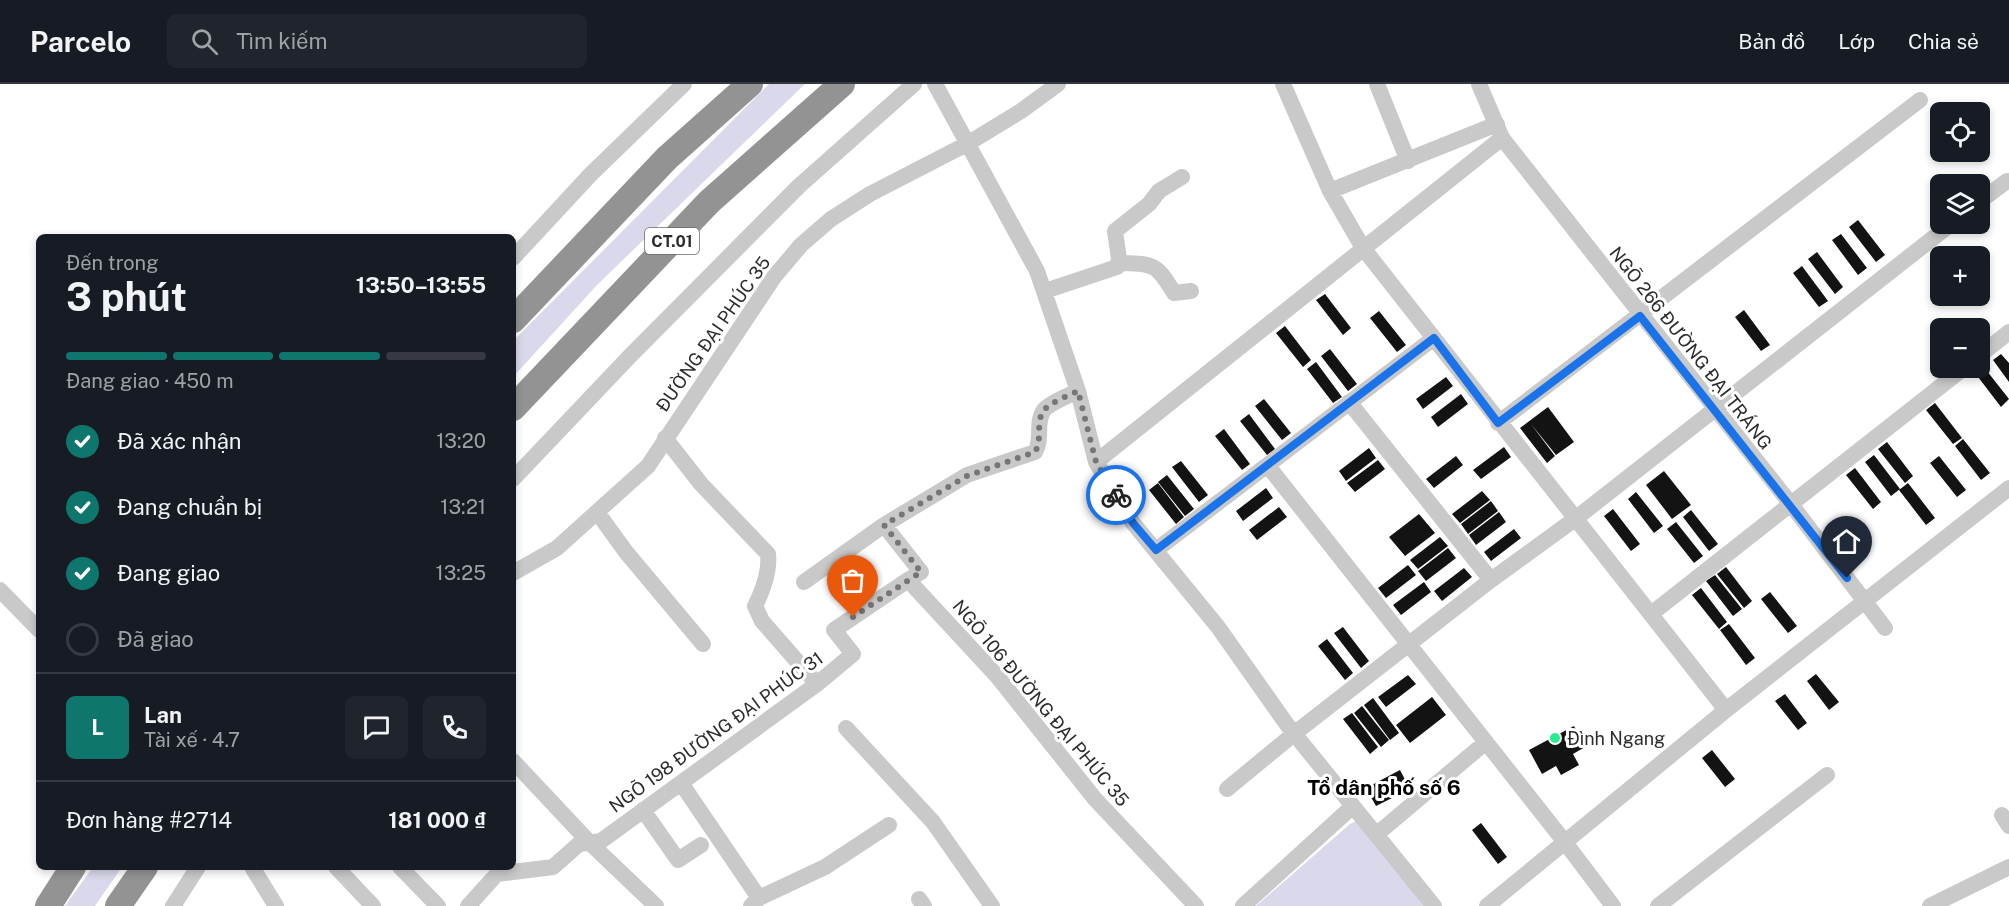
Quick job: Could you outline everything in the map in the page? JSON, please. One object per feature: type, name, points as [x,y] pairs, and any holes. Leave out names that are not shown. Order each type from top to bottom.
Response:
[{"type":"highway","points":[[516,317],[667,158],[750,84]]},
{"type":"highway","name":"CT.01","points":[[516,405],[710,202],[842,84]]},
{"type":"highway","points":[[48,906],[71,870]]},
{"type":"highway","points":[[118,906],[143,870]]},
{"type":"street","points":[[516,255],[591,174],[684,84]]},
{"type":"street","points":[[516,476],[630,356],[799,186],[914,84]]},
{"type":"street","points":[[935,84],[1037,272],[1078,391],[1096,462],[1133,523],[1218,627],[1295,733],[1434,906]]},
{"type":"street","name":"ĐƯỜNG ĐẠI PHÚC 35","points":[[516,571],[557,548],[648,466],[774,277],[801,245],[831,219],[870,194],[967,144],[1021,111],[1058,84]]},
{"type":"street","points":[[1283,84],[1330,191],[1363,248],[1498,423],[1726,710]]},
{"type":"street","points":[[1377,84],[1408,161]]},
{"type":"street","name":"NGÕ 266 ĐƯỜNG ĐẠI TRÁNG","points":[[1479,84],[1499,131],[1640,316],[1790,503],[1885,628]]},
{"type":"street","points":[[1498,423],[1920,100]]},
{"type":"street","points":[[1330,191],[1408,161],[1499,131]]},
{"type":"street","points":[[1096,462],[1363,248],[1499,131]]},
{"type":"street","points":[[1044,291],[1114,269],[1119,263],[1115,231],[1149,204],[1159,191],[1182,177]]},
{"type":"street","points":[[1990,194],[2007,181]]},
{"type":"street","points":[[1227,789],[1491,580],[1575,519],[1713,408],[1939,234]]},
{"type":"street","points":[[1119,263],[1143,263],[1159,269],[1174,293],[1191,291]]},
{"type":"street","points":[[1990,347],[2009,332]]},
{"type":"street","points":[[1156,550],[1434,338]]},
{"type":"street","points":[[1651,614],[1951,378]]},
{"type":"street","points":[[804,582],[884,525],[967,476],[1035,452],[1039,446],[1041,416],[1045,409],[1078,391]]},
{"type":"street","points":[[1349,402],[1491,580]]},
{"type":"street","points":[[665,438],[701,484],[768,554],[769,563],[762,592],[755,606],[762,621],[817,684]]},
{"type":"street","points":[[1268,466],[1564,841],[1612,906]]},
{"type":"street","points":[[1487,906],[1726,710],[2009,488]]},
{"type":"street","points":[[597,512],[703,644]]},
{"type":"street","points":[[884,525],[921,572],[908,580]]},
{"type":"street","name":"NGÕ 198 ĐƯỜNG ĐẠI PHÚC 31","points":[[516,870],[553,867],[579,844],[601,841],[817,684],[853,654],[834,630],[908,580]]},
{"type":"street","name":"NGÕ 106 ĐƯỜNG ĐẠI PHÚC 35","points":[[908,580],[997,676],[1095,799],[1196,906]]},
{"type":"street","points":[[0,590],[36,627]]},
{"type":"street","points":[[846,728],[933,822],[992,906]]},
{"type":"street","points":[[1377,834],[1486,742]]},
{"type":"street","points":[[516,764],[590,843],[656,906]]},
{"type":"street","points":[[1658,906],[1827,775]]},
{"type":"street","points":[[681,783],[755,902],[825,867],[889,825]]},
{"type":"street","points":[[1243,906],[1353,806]]},
{"type":"street","points":[[643,810],[678,860],[701,844]]},
{"type":"street","points":[[1930,906],[2009,867]]},
{"type":"street","points":[[172,906],[196,870]]},
{"type":"street","points":[[254,870],[276,906]]},
{"type":"street","points":[[339,870],[373,906]]},
{"type":"street","points":[[403,870],[438,906]]},
{"type":"street","points":[[468,906],[494,871]]},
{"type":"shaded area","points":[[769,84],[805,84],[598,284],[516,374],[516,338]]},
{"type":"shaded area","points":[[1356,821],[1426,906],[1256,906],[1350,824]]},
{"type":"shaded area","points":[[91,870],[120,870],[95,906],[65,906]]},
{"type":"building","points":[[1858,220],[1885,255],[1876,262],[1849,227]]},
{"type":"building","points":[[1841,234],[1867,268],[1858,275],[1832,240]]},
{"type":"building","points":[[1817,252],[1843,287],[1835,294],[1808,259]]},
{"type":"building","points":[[1802,266],[1828,301],[1819,307],[1793,273]]},
{"type":"building","points":[[1325,294],[1351,328],[1343,335],[1316,300]]},
{"type":"building","points":[[1744,310],[1770,345],[1761,351],[1735,317]]},
{"type":"building","points":[[1379,311],[1406,345],[1397,352],[1370,318]]},
{"type":"building","points":[[1285,326],[1311,360],[1303,367],[1276,333]]},
{"type":"building","points":[[1330,349],[1357,384],[1348,391],[1321,356]]},
{"type":"building","points":[[2001,354],[2009,363],[2009,382],[1993,360]]},
{"type":"building","points":[[1316,362],[1342,397],[1333,403],[1307,369]]},
{"type":"building","points":[[1990,375],[2009,399],[2001,407],[1979,378],[1990,378]]},
{"type":"building","points":[[1446,377],[1453,386],[1423,409],[1416,399]]},
{"type":"building","points":[[1461,394],[1468,404],[1438,427],[1431,417]]},
{"type":"building","points":[[1264,399],[1291,433],[1282,440],[1255,406]]},
{"type":"building","points":[[1935,403],[1962,438],[1953,444],[1926,410]]},
{"type":"building","points":[[1548,407],[1574,442],[1556,455],[1531,424],[1555,456],[1547,463],[1520,428]]},
{"type":"building","points":[[1249,414],[1275,449],[1267,455],[1240,421]]},
{"type":"building","points":[[1224,429],[1250,464],[1242,470],[1215,436]]},
{"type":"building","points":[[1963,439],[1990,473],[1981,480],[1955,446]]},
{"type":"building","points":[[1887,442],[1913,476],[1905,483],[1878,449]]},
{"type":"building","points":[[1504,447],[1511,457],[1481,479],[1473,470]]},
{"type":"building","points":[[1369,448],[1376,458],[1346,481],[1339,471]]},
{"type":"building","points":[[1874,455],[1900,489],[1891,496],[1865,462]]},
{"type":"building","points":[[1456,456],[1463,465],[1434,488],[1426,479]]},
{"type":"building","points":[[1939,456],[1966,490],[1957,497],[1930,463]]},
{"type":"building","points":[[1378,460],[1385,469],[1355,492],[1347,483]]},
{"type":"building","points":[[1181,461],[1208,495],[1199,502],[1172,467]]},
{"type":"building","points":[[1855,468],[1881,502],[1873,509],[1846,475]]},
{"type":"building","points":[[1664,471],[1691,505],[1672,519],[1646,485]]},
{"type":"building","points":[[1167,475],[1194,509],[1185,516],[1158,482]]},
{"type":"building","points":[[1158,483],[1184,517],[1176,524],[1149,490]]},
{"type":"building","points":[[1908,483],[1935,518],[1926,525],[1899,490]]},
{"type":"building","points":[[1266,488],[1273,498],[1243,521],[1236,511]]},
{"type":"building","points":[[1482,491],[1490,500],[1460,523],[1452,514]]},
{"type":"building","points":[[1636,492],[1663,526],[1654,533],[1628,499]]},
{"type":"building","points":[[1491,501],[1498,511],[1468,534],[1461,524]]},
{"type":"building","points":[[1279,507],[1287,517],[1257,540],[1249,530]]},
{"type":"building","points":[[1613,509],[1640,544],[1631,551],[1604,516]]},
{"type":"building","points":[[1691,510],[1718,544],[1709,551],[1683,517]]},
{"type":"building","points":[[1499,512],[1506,522],[1476,545],[1469,535]]},
{"type":"building","points":[[1419,514],[1435,533],[1405,556],[1389,537]]},
{"type":"building","points":[[1676,522],[1703,556],[1694,563],[1667,529]]},
{"type":"building","points":[[1514,529],[1521,538],[1491,561],[1484,552]]},
{"type":"building","points":[[1440,537],[1448,546],[1418,569],[1410,560]]},
{"type":"building","points":[[1448,548],[1456,558],[1426,581],[1418,571]]},
{"type":"building","points":[[1408,565],[1416,575],[1386,598],[1378,588]]},
{"type":"building","points":[[1726,567],[1752,601],[1744,608],[1717,574]]},
{"type":"building","points":[[1464,568],[1472,577],[1442,601],[1434,591]]},
{"type":"building","points":[[1715,575],[1742,609],[1733,616],[1706,581]]},
{"type":"building","points":[[1424,582],[1431,592],[1401,615],[1393,605]]},
{"type":"building","points":[[1701,588],[1727,622],[1719,629],[1692,595]]},
{"type":"building","points":[[1770,592],[1797,626],[1788,633],[1761,599]]},
{"type":"building","points":[[1729,624],[1755,658],[1746,665],[1720,630]]},
{"type":"building","points":[[1343,627],[1369,661],[1361,668],[1334,633]]},
{"type":"building","points":[[1327,639],[1353,673],[1345,680],[1318,646]]},
{"type":"building","points":[[1816,674],[1839,702],[1829,710],[1807,681]]},
{"type":"building","points":[[1408,675],[1416,684],[1386,707],[1378,697]]},
{"type":"building","points":[[1785,694],[1807,723],[1798,730],[1775,701]]},
{"type":"building","points":[[1432,697],[1446,715],[1410,743],[1396,725]]},
{"type":"building","points":[[1373,698],[1399,733],[1390,740],[1364,705]]},
{"type":"building","points":[[1362,706],[1389,740],[1381,747],[1354,713]]},
{"type":"building","points":[[1352,713],[1378,747],[1370,754],[1343,719]]},
{"type":"building","points":[[1574,726],[1585,747],[1573,754],[1579,765],[1561,775],[1556,766],[1542,774],[1529,750]]},
{"type":"building","points":[[1712,750],[1735,779],[1725,787],[1702,758]]},
{"type":"building","points":[[1400,770],[1410,789],[1376,806],[1366,788]]},
{"type":"building","points":[[1481,823],[1507,857],[1498,864],[1472,830]]},
{"type":"way so far","points":[[853,617],[921,572],[884,525],[967,476],[1035,452],[1041,438],[1041,416],[1045,409],[1078,391],[1096,462],[1116,495]]},
{"type":"place","name":"Đình Ngang","points":[[1555,738]]},
{"type":"district","name":"Tổ dân phố số 6","points":[[1384,787]]},
{"type":"route","points":[[1116,495],[1133,523],[1156,550],[1434,338],[1498,423],[1640,316],[1847,578]]}]
